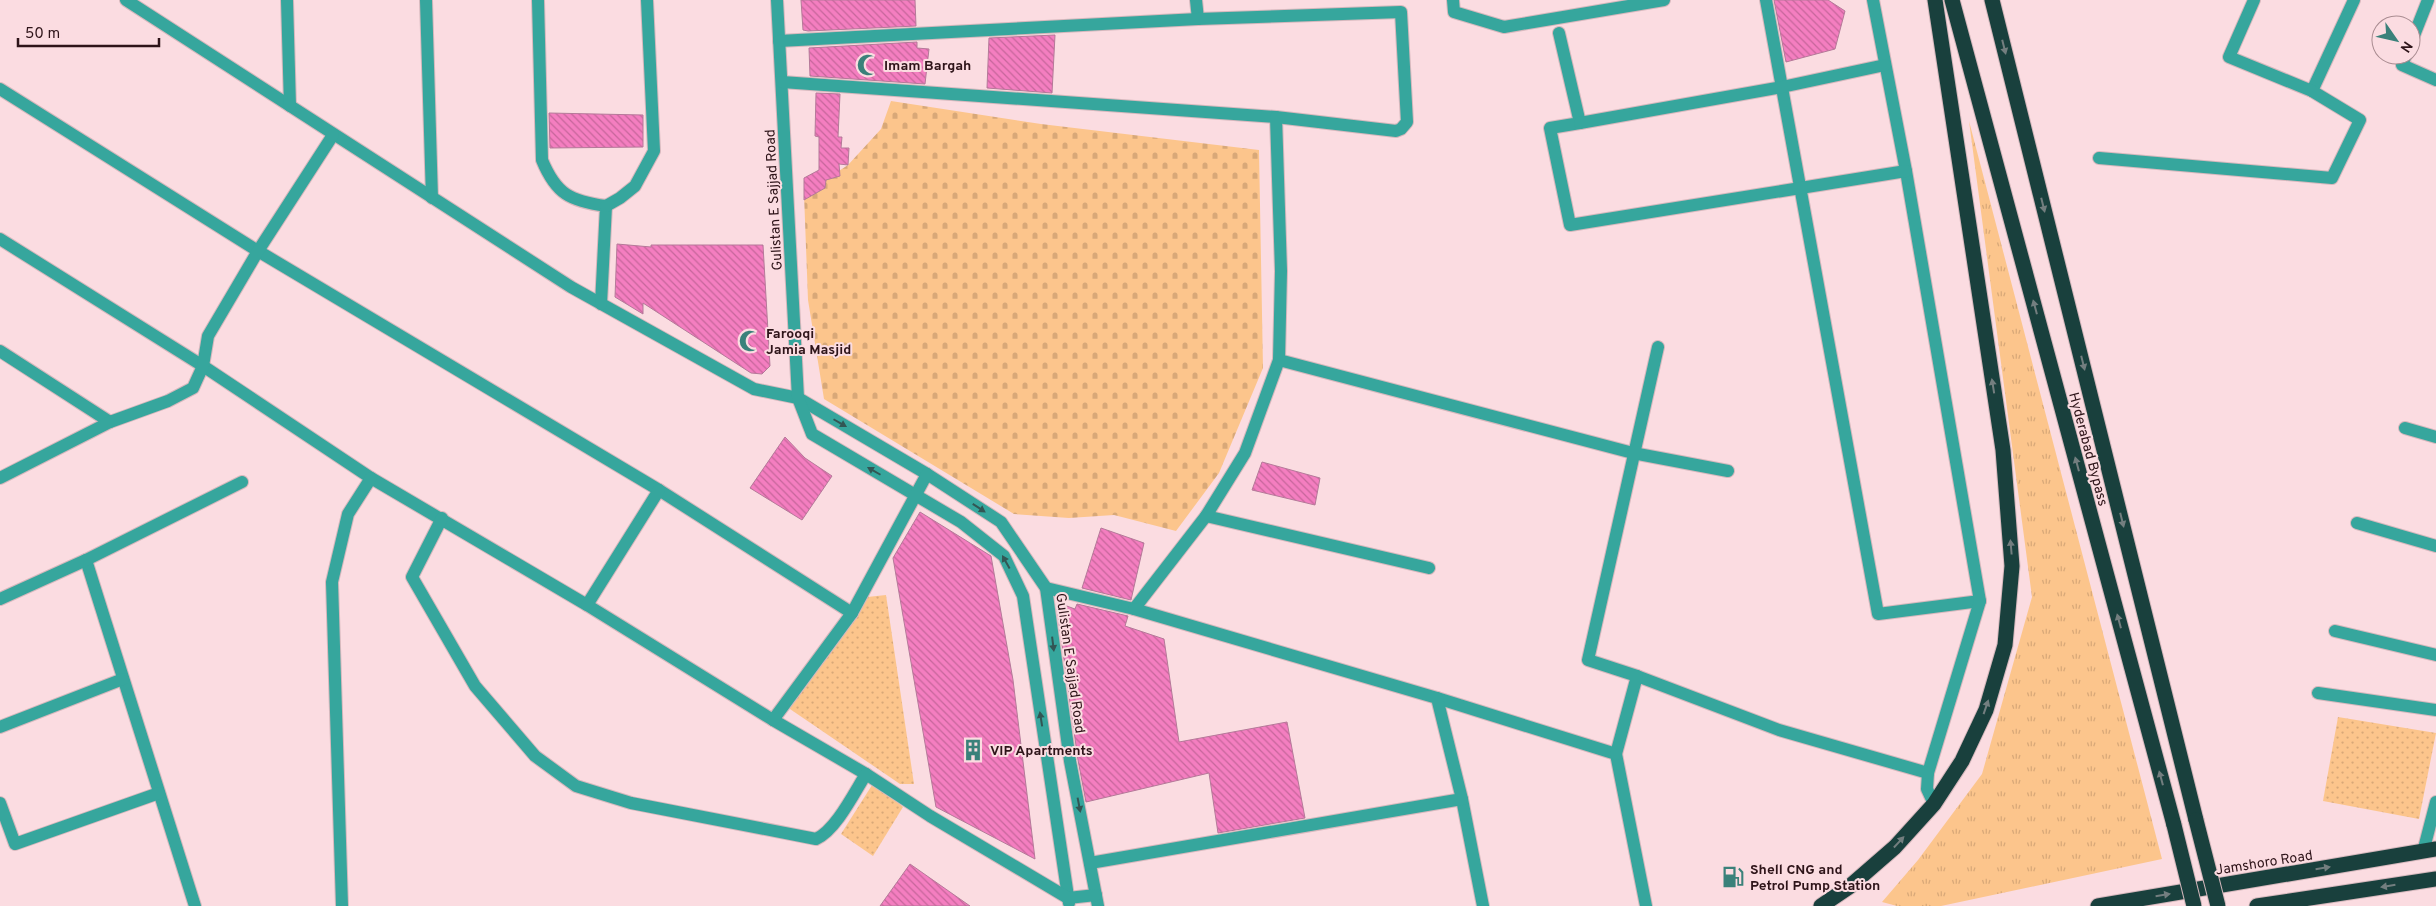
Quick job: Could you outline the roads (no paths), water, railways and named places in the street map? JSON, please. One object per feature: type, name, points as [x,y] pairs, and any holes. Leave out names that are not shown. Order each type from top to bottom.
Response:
[{"type":"highway","points":[[1821,906],[1849,887],[1896,847],[1934,804],[1962,761],[1986,710],[2005,645],[2012,566],[2003,450],[1935,0]]},
{"type":"highway","name":"Hyderabad Bypass","points":[[1952,0],[2174,825],[2194,906]]},
{"type":"highway","name":"Hyderabad Bypass","points":[[1992,0],[2218,906]]},
{"type":"highway","name":"Jamshoro Road","points":[[2098,906],[2430,851]]},
{"type":"highway","points":[[2256,906],[2436,879]]},
{"type":"street","points":[[126,0],[570,287],[754,389],[798,398]]},
{"type":"street","points":[[287,0],[290,106]]},
{"type":"street","points":[[426,0],[432,198]]},
{"type":"street","points":[[538,0],[542,160],[549,178],[563,193],[584,203],[606,206],[635,186],[654,151],[647,0]]},
{"type":"street","name":"Gulistan E Sajjad Road","points":[[777,0],[798,398],[812,434],[961,522],[1004,556],[1023,596],[1069,902]]},
{"type":"street","points":[[1196,0],[1198,19]]},
{"type":"street","points":[[1453,0],[1454,12],[1504,28],[1664,0]]},
{"type":"street","points":[[1766,0],[1878,614],[1980,601]]},
{"type":"street","points":[[1873,0],[1906,171],[1980,601],[1928,774],[1927,789],[1934,804]]},
{"type":"street","points":[[2099,158],[2332,178],[2360,120],[2312,92],[2229,57],[2254,0]]},
{"type":"street","points":[[2312,92],[2354,0]]},
{"type":"street","points":[[2421,17],[2428,0]]},
{"type":"street","points":[[779,41],[1198,19],[1401,6],[1407,122],[1401,129],[1396,130],[1276,117],[782,82]]},
{"type":"street","points":[[1559,33],[1580,123]]},
{"type":"street","points":[[1885,65],[1782,87],[1550,128],[1570,225],[1906,171]]},
{"type":"street","points":[[2402,65],[2436,80]]},
{"type":"street","points":[[0,88],[258,251],[659,490],[852,613]]},
{"type":"street","points":[[1134,609],[1206,516],[1246,452],[1279,360],[1281,272],[1276,117]]},
{"type":"street","points":[[0,478],[110,422],[168,402],[193,388],[203,366],[208,336],[258,251],[333,135]]},
{"type":"street","points":[[601,304],[606,206]]},
{"type":"street","points":[[0,239],[203,366],[371,478],[442,518],[773,720],[866,774],[1069,902],[1097,900]]},
{"type":"street","points":[[1658,347],[1588,660],[1637,676],[1779,730],[1928,774]]},
{"type":"street","points":[[3,356],[110,422]]},
{"type":"street","points":[[1279,360],[1633,453],[1728,472]]},
{"type":"street","name":"Gulistan E Sajjad Road","points":[[798,398],[927,474],[1001,522],[1046,588],[1070,762],[1097,900]]},
{"type":"street","points":[[2405,428],[2436,437]]},
{"type":"street","points":[[773,720],[852,613],[927,474]]},
{"type":"street","points":[[342,906],[332,582],[348,514],[371,478]]},
{"type":"street","points":[[0,599],[86,560],[242,482]]},
{"type":"street","points":[[587,605],[659,490]]},
{"type":"street","points":[[1206,516],[1429,568]]},
{"type":"street","points":[[442,518],[412,577],[475,686],[535,756],[576,786],[631,803],[816,839],[825,835],[866,774]]},
{"type":"street","points":[[2357,523],[2436,546]]},
{"type":"street","points":[[86,560],[195,906]]},
{"type":"street","points":[[1046,588],[1134,609],[1437,698],[1616,754]]},
{"type":"street","points":[[2335,631],[2436,655]]},
{"type":"street","points":[[1637,676],[1616,754],[1646,906]]},
{"type":"street","points":[[0,727],[123,679]]},
{"type":"street","points":[[2318,693],[2436,710]]},
{"type":"street","points":[[1437,698],[1462,799],[1483,906]]},
{"type":"street","points":[[0,803],[15,844],[159,793]]},
{"type":"street","points":[[1090,863],[1462,799]]},
{"type":"street","points":[[2430,851],[2436,802]]},
{"type":"place","name":"Imam Bargah","points":[[868,65]]},
{"type":"place","name":"Farooqi Jamia Masjid","points":[[750,341]]},
{"type":"place","name":"VIP Apartments","points":[[973,750]]},
{"type":"place","name":"Shell CNG and Petrol Pump Station","points":[[1733,877]]}]
